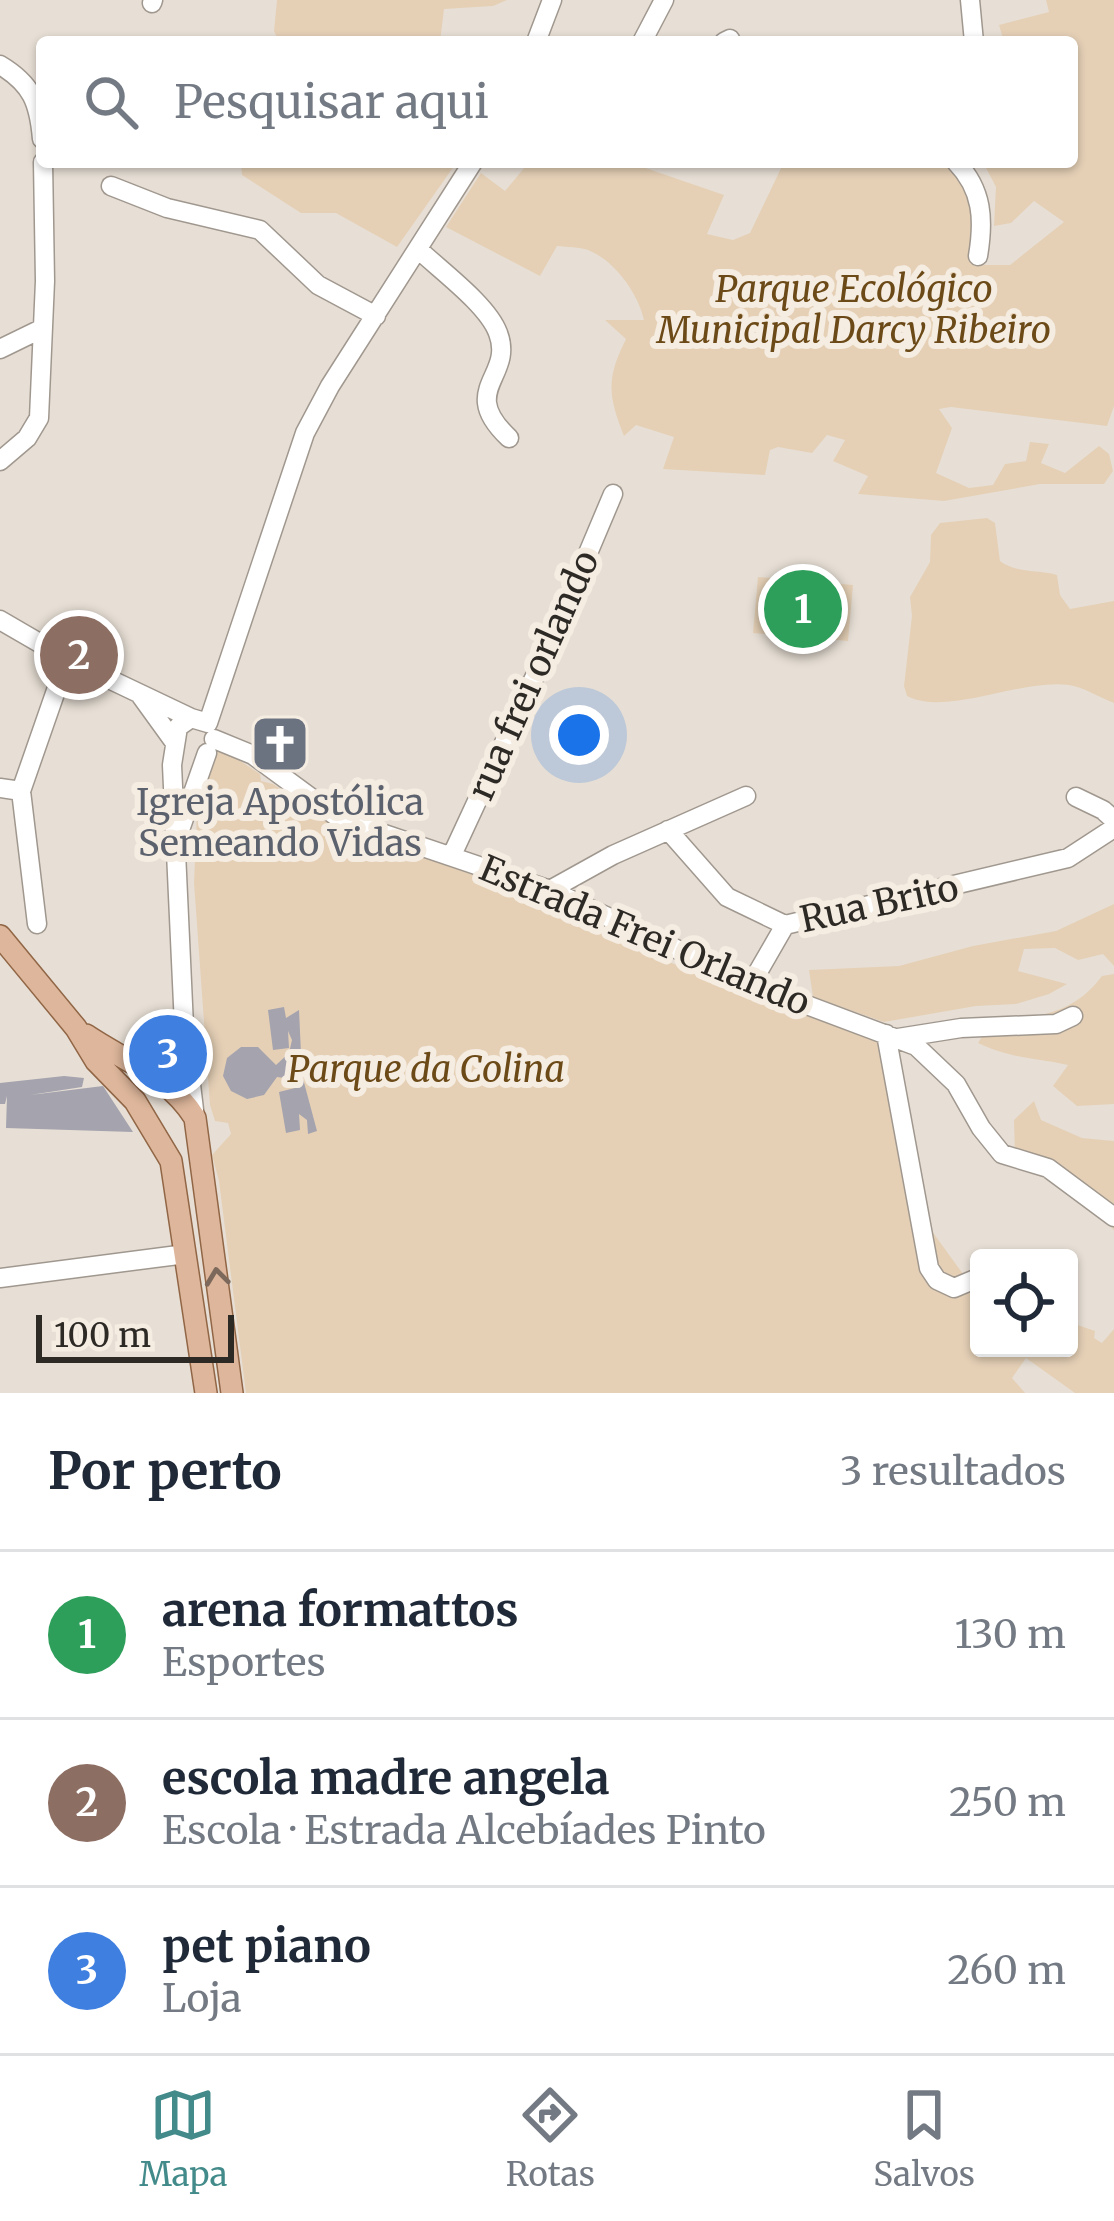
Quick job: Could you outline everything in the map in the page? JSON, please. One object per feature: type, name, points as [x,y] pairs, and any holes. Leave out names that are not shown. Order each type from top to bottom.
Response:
[{"type":"main road","points":[[0,936],[76,1028],[97,1061],[135,1101],[171,1161],[206,1393]]},
{"type":"main road","points":[[76,1028],[131,1065],[153,1073],[179,1094],[195,1118],[232,1393]]},
{"type":"main road","points":[[135,1101],[134,1085],[153,1073]]},
{"type":"main road","points":[[171,1161],[200,1149]]},
{"type":"street","points":[[538,36],[552,0]]},
{"type":"street","points":[[645,36],[664,0]]},
{"type":"street","points":[[970,0],[973,36]]},
{"type":"street","points":[[0,65],[23,80],[36,98]]},
{"type":"street","points":[[0,461],[27,438],[39,418],[44,168]]},
{"type":"street","points":[[178,838],[206,726],[305,433],[469,168]]},
{"type":"street","points":[[960,168],[978,195],[983,224],[978,256]]},
{"type":"street","points":[[110,186],[167,208],[260,230],[318,285],[376,316]]},
{"type":"street","points":[[418,249],[498,331],[498,361],[486,405],[491,421],[509,439]]},
{"type":"street","points":[[0,349],[41,329]]},
{"type":"street","name":"rua frei orlando","points":[[452,855],[613,494]]},
{"type":"street","points":[[0,620],[67,659],[141,696],[155,697],[206,726]]},
{"type":"street","points":[[37,924],[22,791],[67,659]]},
{"type":"street","points":[[141,696],[189,757],[206,726]]},
{"type":"street","points":[[195,1118],[184,1026],[172,765],[178,727],[206,726]]},
{"type":"street","name":"Estrada Frei Orlando","points":[[206,726],[340,819],[550,890],[751,984],[892,1036]]},
{"type":"street","points":[[0,788],[22,791]]},
{"type":"street","points":[[550,890],[746,796]]},
{"type":"street","name":"Rua Brito","points":[[668,830],[727,897],[785,925],[1067,858],[1114,824],[1103,810],[1076,797]]},
{"type":"street","points":[[751,984],[785,925]]},
{"type":"street","points":[[892,1036],[1056,1024],[1073,1016]]},
{"type":"street","points":[[153,1073],[178,1049],[184,1026]]},
{"type":"street","points":[[892,1036],[916,1046],[956,1084],[1002,1154],[1048,1168],[1114,1217]]},
{"type":"street","points":[[892,1036],[929,1268],[938,1280],[954,1288],[970,1281]]},
{"type":"street","points":[[0,1278],[186,1254]]},
{"type":"green space","points":[[277,0],[507,0],[493,6],[444,9],[441,36],[276,36]]},
{"type":"green space","name":"Parque Ecológico Municipal Darcy Ribeiro","points":[[1046,0],[1114,0],[1114,406],[1107,426],[939,409],[952,428],[936,473],[969,488],[993,485],[1005,464],[1026,461],[1030,442],[1049,444],[1041,463],[1065,473],[1099,446],[1109,454],[1113,471],[1104,484],[1040,484],[944,501],[858,494],[868,476],[833,461],[845,440],[827,435],[812,453],[770,450],[765,475],[663,469],[674,437],[636,425],[624,436],[615,409],[612,376],[626,339],[605,320],[644,320],[616,269],[588,250],[557,246],[540,276],[446,227],[481,173],[505,191],[524,168],[645,168],[724,195],[707,234],[733,240],[750,233],[781,168],[948,168],[979,199],[969,249],[981,265],[1010,265],[1064,222],[1034,201],[1011,223],[994,226],[996,187],[986,168],[1078,168],[1078,36],[1002,36],[999,25],[1049,12]]},
{"type":"green space","points":[[241,168],[453,168],[397,247],[336,213],[301,213],[242,175]]},
{"type":"green space","points":[[987,518],[995,523],[1000,561],[1020,570],[1057,575],[1060,595],[1070,609],[1114,601],[1114,703],[1075,686],[1050,684],[943,702],[907,696],[910,597],[930,562],[931,535],[940,523]]},
{"type":"green space","points":[[758,577],[853,585],[848,641],[753,633]]},
{"type":"green space","name":"Parque da Colina","points":[[218,751],[225,751],[260,774],[261,781],[273,784],[328,822],[565,908],[630,948],[886,1040],[926,1223],[970,1284],[970,1357],[1078,1357],[1078,1325],[1095,1331],[1094,1338],[1102,1343],[1114,1329],[1114,1393],[1075,1393],[1026,1358],[1012,1378],[1025,1393],[246,1393],[212,1155],[231,1134],[228,1123],[215,1121],[210,1105],[194,883],[197,812]]},
{"type":"green space","points":[[1114,904],[1114,966],[1103,954],[1078,960],[1055,948],[1024,949],[1018,971],[1067,984],[1049,994],[1016,1004],[884,1022],[813,997],[809,970],[899,966],[1056,931]]},
{"type":"green space","points":[[1114,974],[1114,1104],[1077,1106],[1053,1086],[1068,1065],[978,1043],[990,1024],[1065,1007],[1102,976]]},
{"type":"green space","points":[[1034,1101],[1041,1120],[1082,1138],[1114,1141],[1114,1230],[1082,1198],[1015,1157],[1014,1120]]},
{"type":"building","points":[[284,1007],[286,1018],[299,1010],[302,1075],[317,1131],[308,1134],[307,1120],[299,1114],[300,1130],[286,1133],[279,1092],[295,1088],[285,1078],[277,1077],[264,1095],[247,1099],[231,1091],[223,1076],[227,1058],[241,1047],[258,1047],[276,1065],[289,1053],[292,1040],[288,1031],[289,1048],[273,1050],[268,1010]]},
{"type":"building","points":[[84,1078],[82,1087],[30,1095],[103,1086],[133,1132],[6,1128],[7,1096],[5,1104],[0,1104],[0,1083]]},
{"type":"place","name":"arena formattos","points":[[803,609]]},
{"type":"place","name":"escola madre angela","points":[[79,655]]},
{"type":"place","name":"Igreja Apostólica Semeando Vidas","points":[[280,744]]},
{"type":"place","name":"pet piano","points":[[168,1054]]}]
